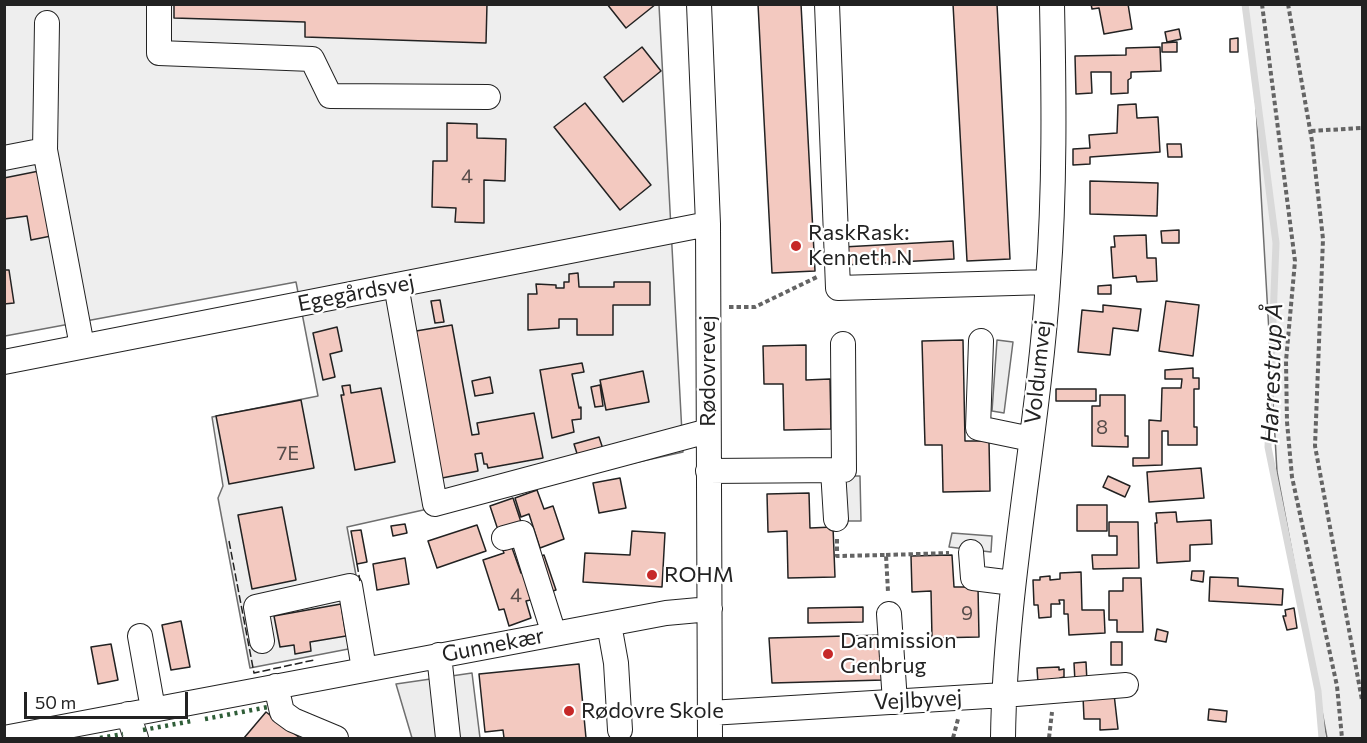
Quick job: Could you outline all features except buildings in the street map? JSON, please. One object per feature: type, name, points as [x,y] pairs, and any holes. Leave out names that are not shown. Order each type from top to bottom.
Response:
[{"type":"street","points":[[159,4],[159,53],[312,59],[330,96],[488,97]]},
{"type":"street","name":"Rødovrevej","points":[[699,4],[708,224],[710,738]]},
{"type":"street","points":[[827,4],[838,288],[1048,282]]},
{"type":"street","name":"Voldumvej","points":[[1003,738],[1013,583],[1048,282],[1054,131],[1052,4]]},
{"type":"street","points":[[47,23],[45,150],[82,346]]},
{"type":"street","points":[[4,158],[45,150]]},
{"type":"street","name":"Egegårdsvej","points":[[4,362],[708,224]]},
{"type":"street","points":[[396,285],[435,504],[708,431]]},
{"type":"street","points":[[981,341],[978,428],[1031,439]]},
{"type":"street","points":[[708,471],[844,470],[843,344]]},
{"type":"street","points":[[833,470],[836,519]]},
{"type":"street","points":[[504,538],[522,533],[554,634]]},
{"type":"street","points":[[971,552],[973,578],[1013,583]]},
{"type":"street","points":[[262,641],[256,607],[350,586],[364,669]]},
{"type":"street","name":"Gunnekær","points":[[4,738],[666,613],[710,609]]},
{"type":"street","points":[[889,614],[896,702]]},
{"type":"street","points":[[609,624],[616,663],[620,730]]},
{"type":"street","points":[[140,636],[153,709]]},
{"type":"street","points":[[439,656],[448,738]]},
{"type":"street","name":"Vejlbyvej","points":[[710,713],[1126,685]]},
{"type":"street","points":[[276,686],[282,712],[293,720],[336,738]]},
{"type":"street","points":[[128,714],[136,738]]},
{"type":"path","points":[[1262,4],[1295,261],[1286,361],[1287,422],[1292,477],[1337,686],[1342,738]]},
{"type":"path","points":[[1288,4],[1311,131],[1323,239],[1315,446],[1362,700]]},
{"type":"path","points":[[1311,131],[1362,128]]},
{"type":"path","points":[[707,308],[754,307],[812,279],[838,271]]},
{"type":"path","points":[[836,519],[837,556],[971,552]]},
{"type":"path","points":[[886,555],[889,614]]},
{"type":"shaded area","points":[[5,5],[659,5],[683,452],[347,527],[369,645],[250,668],[218,498],[223,486],[212,417],[318,396],[296,282],[5,336]]},
{"type":"shaded area","points":[[1246,5],[1362,5],[1362,738],[1327,738],[1277,472],[1256,106]]},
{"type":"shaded area","points":[[997,340],[1013,342],[1004,413],[992,411]]},
{"type":"shaded area","points":[[840,476],[860,476],[861,521],[840,521]]},
{"type":"shaded area","points":[[952,533],[992,536],[991,552],[949,547]]},
{"type":"shaded area","points":[[472,673],[480,738],[412,738],[396,684]]},
{"type":"waterway","name":"Harrestrup Å","points":[[1245,4],[1276,243],[1268,447],[1318,691],[1322,738]]},
{"type":"hedge","points":[[205,719],[268,707]]},
{"type":"hedge","points":[[143,730],[192,721]]},
{"type":"hedge","points":[[100,738],[123,734]]},
{"type":"fence","points":[[229,541],[254,673],[314,660]]},
{"type":"fence","points":[[357,564],[360,581]]},
{"type":"place","name":"RaskRask: Kenneth N","points":[[796,246]]},
{"type":"place","name":"ROHM","points":[[652,575]]},
{"type":"place","name":"Danmission Genbrug","points":[[828,654]]},
{"type":"place","name":"Rødovre Skole","points":[[569,711]]}]
